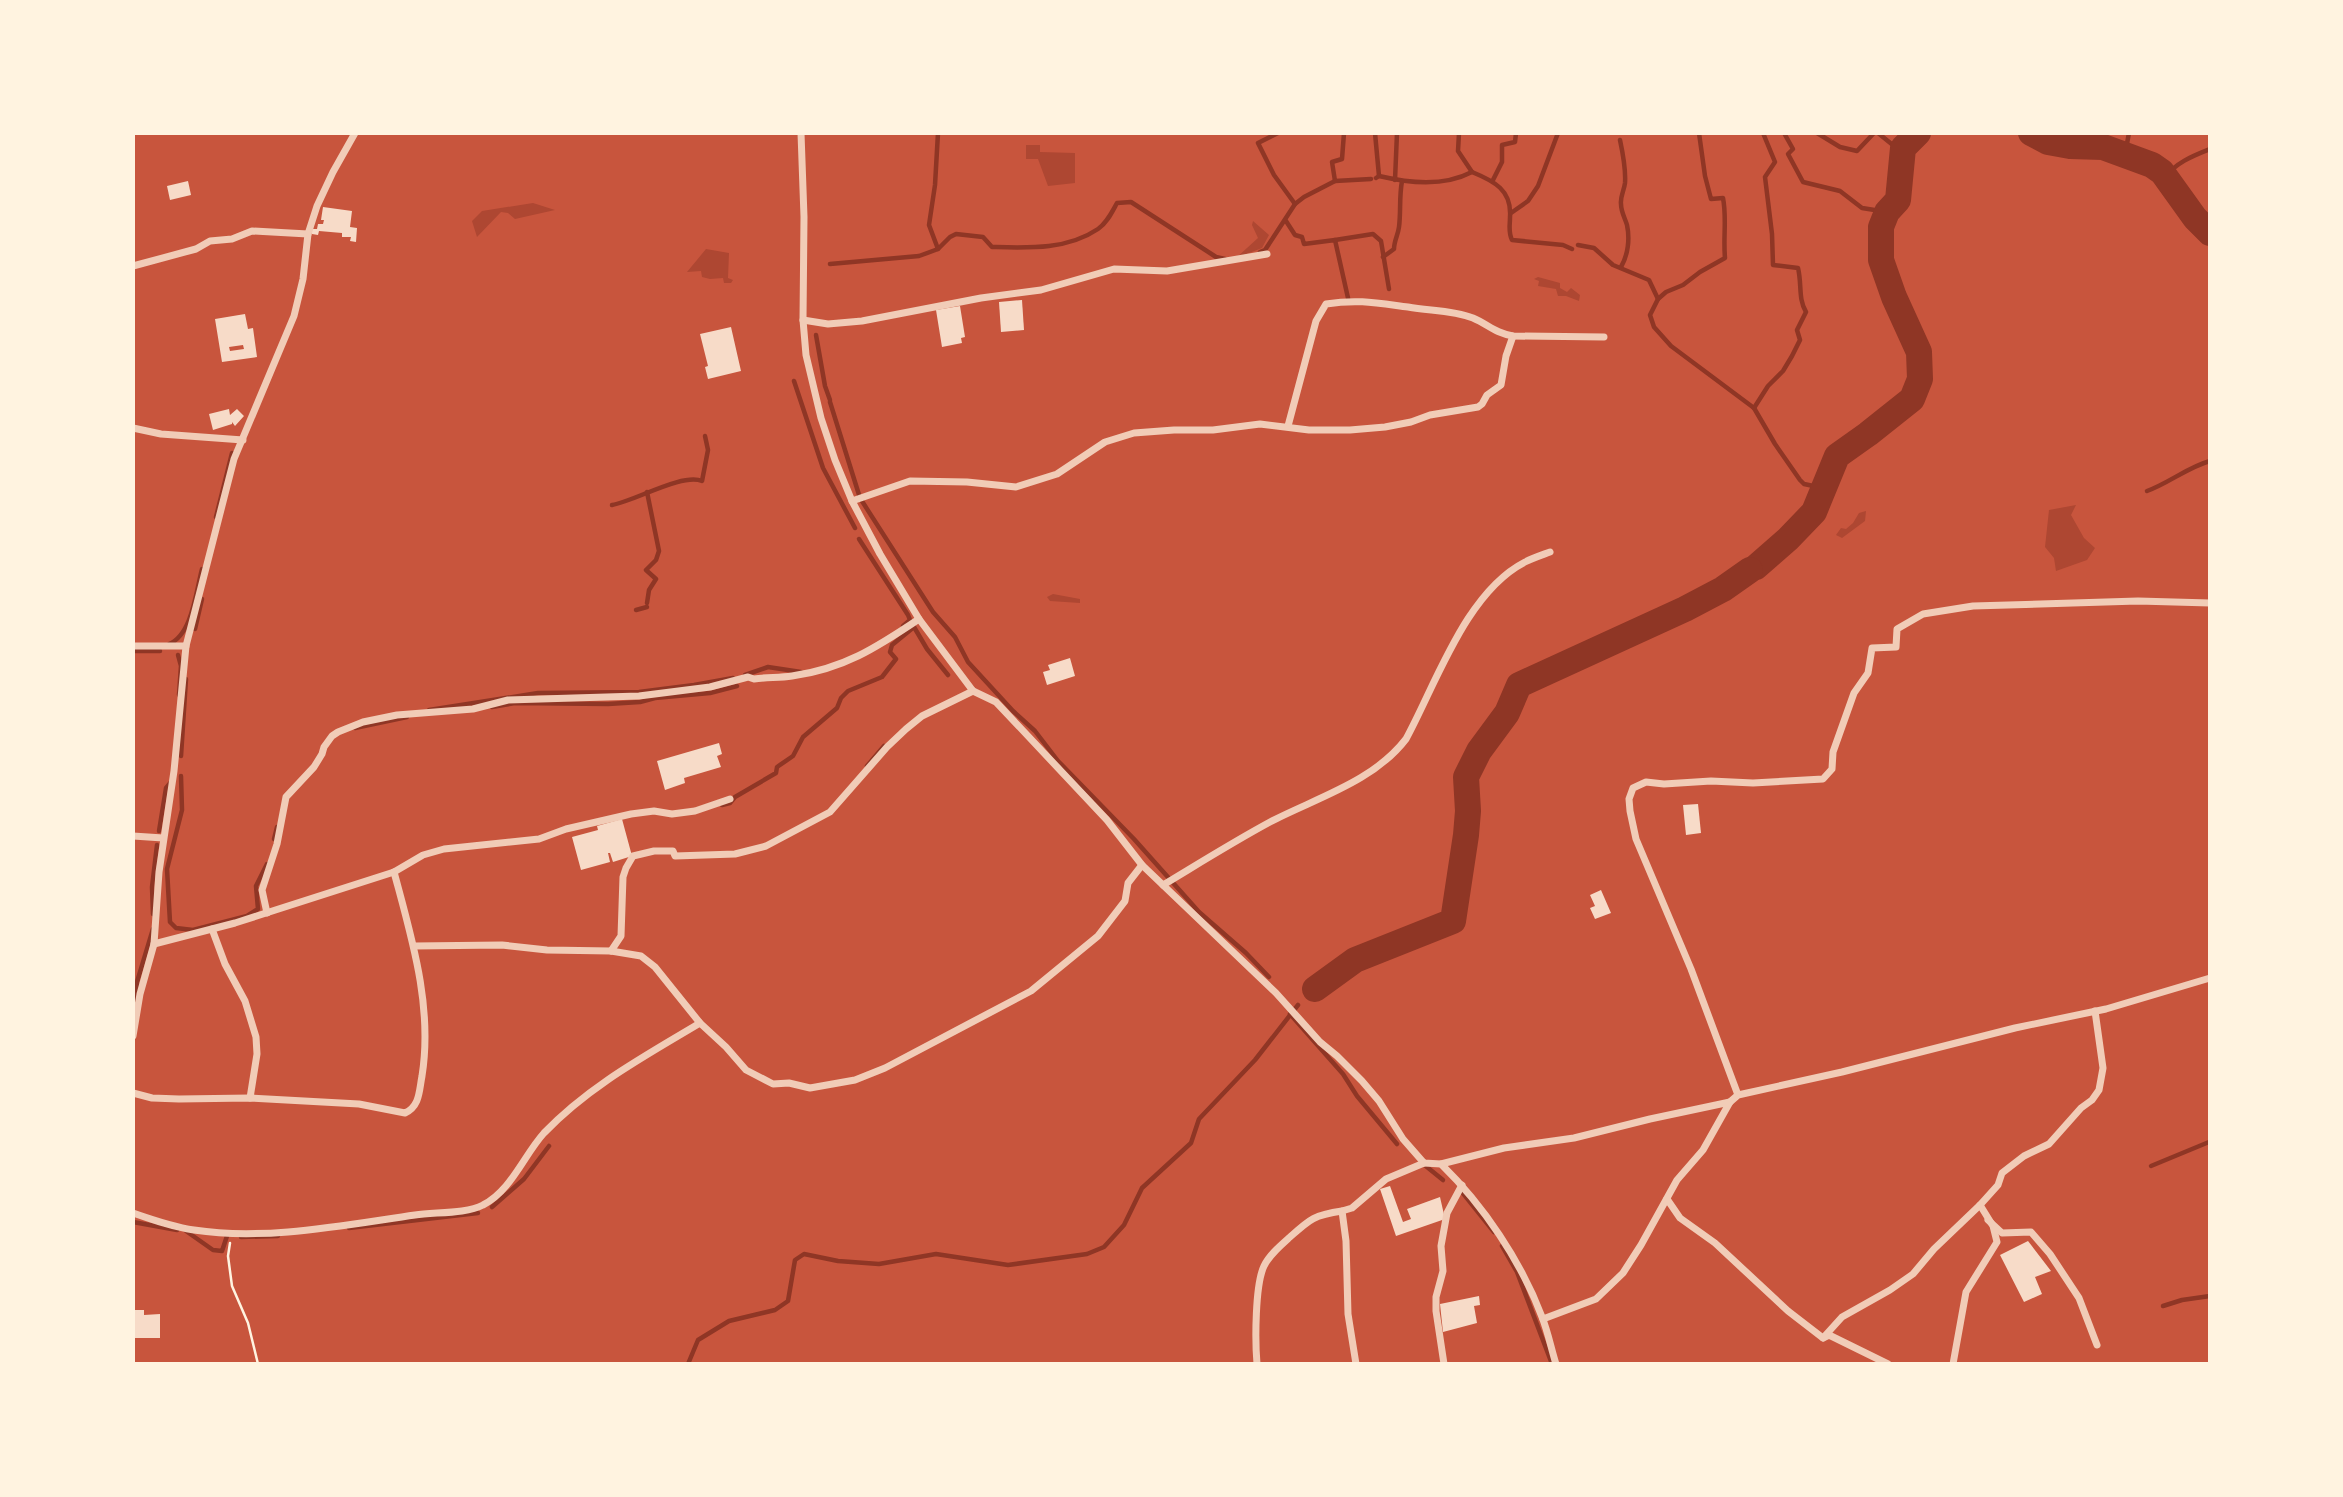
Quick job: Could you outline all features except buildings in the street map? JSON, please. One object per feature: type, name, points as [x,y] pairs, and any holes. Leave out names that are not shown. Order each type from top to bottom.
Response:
[{"type":"street","points":[[133,1036],[140,994],[155,944],[163,838],[174,771],[186,646],[234,459],[294,316],[303,279],[308,234],[325,187],[355,133]]},
{"type":"street","points":[[801,133],[804,217],[803,320],[806,355],[821,418],[852,501],[919,619],[973,691],[996,702],[1107,820],[1142,864],[1276,993],[1320,1042],[1362,1081],[1379,1101],[1403,1139],[1424,1163]]},
{"type":"street","points":[[133,266],[196,249],[210,241],[232,239],[252,231],[308,234]]},
{"type":"street","points":[[803,320],[828,324],[862,321],[970,300],[1041,290],[1114,269],[1167,271],[1267,254]]},
{"type":"street","points":[[1288,426],[1316,321],[1326,304],[1367,300],[1409,308],[1435,308],[1474,319],[1499,334],[1513,336],[1604,337]]},
{"type":"street","points":[[852,501],[911,481],[1016,486],[1057,474],[1105,443],[1134,433],[1213,430],[1260,424],[1309,430],[1350,430],[1385,427],[1430,415],[1478,407],[1487,395],[1501,385],[1513,336]]},
{"type":"street","points":[[133,428],[161,434],[243,440]]},
{"type":"street","points":[[1163,885],[1230,844],[1355,780],[1395,754],[1414,724],[1440,669],[1474,609],[1512,571],[1523,563],[1550,552]]},
{"type":"street","points":[[1738,1095],[1716,1030],[1636,839],[1629,799],[1633,788],[1646,782],[1753,783],[1823,779],[1832,769],[1833,752],[1854,693],[1868,673],[1872,648],[1896,647],[1897,629],[1923,614],[1973,606],[2138,601],[2210,603]]},
{"type":"street","points":[[267,913],[262,890],[277,844],[286,797],[314,767],[324,747],[338,732],[363,722],[397,715],[473,709],[508,700],[639,696],[710,687],[748,677],[754,679],[800,675],[843,665],[919,619]]},
{"type":"street","points":[[133,646],[186,646]]},
{"type":"street","points":[[611,951],[621,936],[623,877],[633,856],[664,850],[673,851],[675,856],[735,853],[775,842],[831,812],[887,747],[922,716],[973,691]]},
{"type":"street","points":[[155,944],[267,913],[394,872],[423,855],[444,849],[539,839],[566,829],[631,814],[695,811],[730,799]]},
{"type":"street","points":[[133,836],[163,838]]},
{"type":"street","points":[[414,946],[502,945],[547,950],[632,953],[648,960],[700,1023],[747,1070],[773,1084],[789,1083],[810,1088],[855,1080],[885,1068],[1031,991],[1098,936],[1125,901],[1128,883],[1142,864]]},
{"type":"street","points":[[133,1093],[152,1098],[250,1098],[359,1104],[405,1113],[410,1111],[418,1103],[425,1059],[426,1025],[414,946],[394,872]]},
{"type":"street","points":[[212,929],[225,964],[245,1001],[256,1037],[257,1054],[250,1098]]},
{"type":"street","points":[[1543,1319],[1596,1299],[1623,1273],[1677,1180],[1703,1150],[1730,1102],[1738,1095],[2095,1011],[2210,978]]},
{"type":"street","points":[[1823,1338],[1842,1317],[1891,1290],[1913,1273],[1998,1185],[2002,1173],[2024,1156],[2049,1144],[2099,1090],[2102,1051],[2095,1011]]},
{"type":"street","points":[[133,1213],[192,1230],[232,1233],[301,1230],[482,1206],[502,1190],[543,1134],[585,1097],[611,1076],[700,1023]]},
{"type":"street","points":[[1257,1364],[1256,1295],[1263,1267],[1280,1246],[1310,1219],[1323,1213],[1352,1208],[1386,1179],[1424,1163],[1441,1164],[1504,1148],[1574,1138],[1730,1102]]},
{"type":"street","points":[[1441,1164],[1462,1185],[1507,1248],[1543,1319],[1556,1364]]},
{"type":"street","points":[[1444,1364],[1436,1311],[1436,1297],[1443,1270],[1441,1245],[1447,1213],[1462,1185]]},
{"type":"street","points":[[1667,1199],[1680,1218],[1722,1248],[1788,1311],[1823,1338]]},
{"type":"street","points":[[1953,1364],[1966,1292],[1997,1242],[1993,1226],[1980,1205]]},
{"type":"street","points":[[1342,1211],[1346,1241],[1348,1314],[1356,1364]]},
{"type":"street","points":[[1988,1220],[2003,1233],[2031,1231],[2079,1297],[2096,1345]]},
{"type":"street","points":[[1823,1338],[1829,1335],[1888,1364]]},
{"type":"path","points":[[232,1233],[229,1256],[232,1286],[248,1323],[258,1364]]},
{"type":"shaded area","points":[[1026,145],[1040,145],[1040,152],[1075,153],[1075,183],[1048,186],[1038,159],[1026,159]]},
{"type":"shaded area","points":[[533,203],[555,210],[515,219],[508,213],[501,212],[477,237],[472,221],[482,211]]},
{"type":"shaded area","points":[[1253,221],[1269,235],[1262,248],[1236,258],[1258,238]]},
{"type":"shaded area","points":[[706,249],[729,253],[728,278],[733,280],[731,283],[724,283],[723,278],[702,277],[701,271],[687,272]]},
{"type":"shaded area","points":[[1538,277],[1560,283],[1560,288],[1567,292],[1571,288],[1580,295],[1579,301],[1558,296],[1556,289],[1538,286],[1539,281],[1534,279]]},
{"type":"shaded area","points":[[2076,505],[2071,515],[2084,538],[2095,548],[2087,560],[2056,571],[2054,558],[2045,547],[2049,510]]},
{"type":"shaded area","points":[[1866,511],[1865,521],[1842,538],[1836,535],[1841,528],[1846,529],[1853,523],[1859,513]]},
{"type":"shaded area","points":[[1053,594],[1080,599],[1080,603],[1050,601],[1047,597]]},
{"type":"waterway","points":[[938,133],[929,225],[938,249]]},
{"type":"waterway","points":[[1278,133],[1258,143],[1274,175],[1295,204]]},
{"type":"waterway","points":[[1335,181],[1332,162],[1342,159],[1344,133]]},
{"type":"waterway","points":[[1375,133],[1379,176]]},
{"type":"waterway","points":[[1395,180],[1397,133]]},
{"type":"waterway","points":[[1459,133],[1458,151],[1472,172]]},
{"type":"waterway","points":[[1493,180],[1502,162],[1502,145],[1515,142],[1516,133]]},
{"type":"waterway","points":[[1511,213],[1528,201],[1538,186],[1558,133]]},
{"type":"waterway","points":[[1658,299],[1725,258],[1723,198],[1711,199],[1699,133]]},
{"type":"waterway","points":[[1754,408],[1792,356],[1800,340],[1797,330],[1806,312],[1802,302],[1798,268],[1773,265],[1765,177],[1775,162],[1763,133]]},
{"type":"waterway","points":[[1784,133],[1793,149],[1788,154],[1803,182],[1840,191],[1862,208],[1887,212]]},
{"type":"waterway","points":[[1817,133],[1840,147],[1857,151],[1874,133]]},
{"type":"waterway","points":[[1878,133],[1899,150],[1903,148]]},
{"type":"waterway","points":[[1756,567],[1814,512],[1837,456],[1912,399],[1920,379],[1919,352],[1894,297],[1881,260],[1881,227],[1887,212],[1898,200],[1903,148],[1918,133]]},
{"type":"waterway","points":[[2031,133],[2048,142],[2103,147],[2152,165],[2162,172],[2195,218],[2210,233]]},
{"type":"waterway","points":[[2125,154],[2129,133]]},
{"type":"waterway","points":[[1620,140],[1625,178],[1621,207],[1628,236],[1627,252],[1621,267]]},
{"type":"waterway","points":[[2165,178],[2179,164],[2210,149]]},
{"type":"waterway","points":[[1376,178],[1379,176],[1414,182],[1438,182],[1472,172],[1488,179],[1505,193],[1510,208],[1512,240],[1563,245],[1572,249]]},
{"type":"waterway","points":[[1260,252],[1265,250],[1295,204],[1304,197],[1335,181],[1371,179]]},
{"type":"waterway","points":[[1383,257],[1394,249],[1399,227],[1402,181]]},
{"type":"waterway","points":[[830,264],[919,256],[938,249],[956,234],[983,237],[992,247],[1060,244],[1086,236],[1098,229],[1107,221],[1117,203],[1131,202],[1216,257],[1225,259]]},
{"type":"waterway","points":[[1286,221],[1295,235],[1302,237],[1304,244],[1335,240],[1348,298]]},
{"type":"waterway","points":[[1335,240],[1373,234],[1381,241],[1389,289]]},
{"type":"waterway","points":[[1578,245],[1594,248],[1613,265],[1649,280],[1658,299],[1650,315],[1654,327],[1671,346],[1754,408],[1800,480],[1804,484],[1823,488]]},
{"type":"waterway","points":[[816,335],[830,400]]},
{"type":"waterway","points":[[794,381],[823,468],[855,528]]},
{"type":"waterway","points":[[830,402],[860,498],[933,612],[955,637],[968,662],[1035,731],[1058,761],[1134,839],[1199,912],[1269,977]]},
{"type":"waterway","points":[[612,505],[671,484],[702,481],[708,450],[705,436]]},
{"type":"waterway","points":[[216,517],[232,453]]},
{"type":"waterway","points":[[2147,491],[2210,461]]},
{"type":"waterway","points":[[647,492],[659,551],[656,560],[646,570],[656,579],[649,590],[647,603]]},
{"type":"waterway","points":[[859,539],[908,615],[910,620],[903,626]]},
{"type":"waterway","points":[[169,644],[177,639],[188,622],[202,569]]},
{"type":"waterway","points":[[1315,989],[1355,960],[1453,921],[1466,835],[1466,777],[1479,751],[1507,713],[1519,685],[1685,609],[1723,589],[1750,570]]},
{"type":"waterway","points":[[195,629],[202,599]]},
{"type":"waterway","points":[[636,610],[647,607]]},
{"type":"waterway","points":[[722,805],[730,803],[735,797],[776,773],[777,767],[793,756],[803,737],[837,708],[848,691],[882,677],[896,659],[890,652],[892,645],[914,627],[927,649],[948,675]]},
{"type":"waterway","points":[[133,651],[160,651]]},
{"type":"waterway","points":[[178,655],[181,666],[179,695]]},
{"type":"waterway","points":[[745,675],[768,667],[801,672]]},
{"type":"waterway","points":[[429,710],[538,693],[639,692],[733,678]]},
{"type":"waterway","points":[[181,756],[186,679]]},
{"type":"waterway","points":[[492,707],[515,703],[640,702],[710,693],[737,686]]},
{"type":"waterway","points":[[355,728],[407,717]]},
{"type":"waterway","points":[[867,766],[884,746]]},
{"type":"waterway","points":[[181,776],[182,810],[167,869],[170,922],[176,928],[193,930],[247,916],[258,909],[256,886],[267,864]]},
{"type":"waterway","points":[[159,831],[166,788],[171,782]]},
{"type":"waterway","points":[[274,839],[277,827]]},
{"type":"waterway","points":[[153,914],[152,887],[157,845]]},
{"type":"waterway","points":[[135,1006],[137,982],[153,929]]},
{"type":"waterway","points":[[688,1364],[698,1340],[729,1321],[775,1310],[788,1301],[795,1260],[804,1254],[838,1261],[879,1264],[936,1254],[1008,1265],[1087,1254],[1104,1247],[1124,1225],[1142,1188],[1191,1143],[1199,1119],[1255,1060],[1298,1005]]},
{"type":"waterway","points":[[1290,1014],[1343,1074],[1357,1096],[1397,1144]]},
{"type":"waterway","points":[[2151,1166],[2209,1142]]},
{"type":"waterway","points":[[492,1207],[524,1179],[549,1146]]},
{"type":"waterway","points":[[1422,1163],[1443,1180]]},
{"type":"waterway","points":[[1462,1192],[1494,1232]]},
{"type":"waterway","points":[[349,1228],[478,1213]]},
{"type":"waterway","points":[[133,1222],[177,1230]]},
{"type":"waterway","points":[[186,1231],[213,1250],[222,1251],[227,1236]]},
{"type":"waterway","points":[[241,1237],[278,1236]]},
{"type":"waterway","points":[[1502,1246],[1517,1272],[1552,1364]]},
{"type":"waterway","points":[[2163,1306],[2210,1296]]}]
